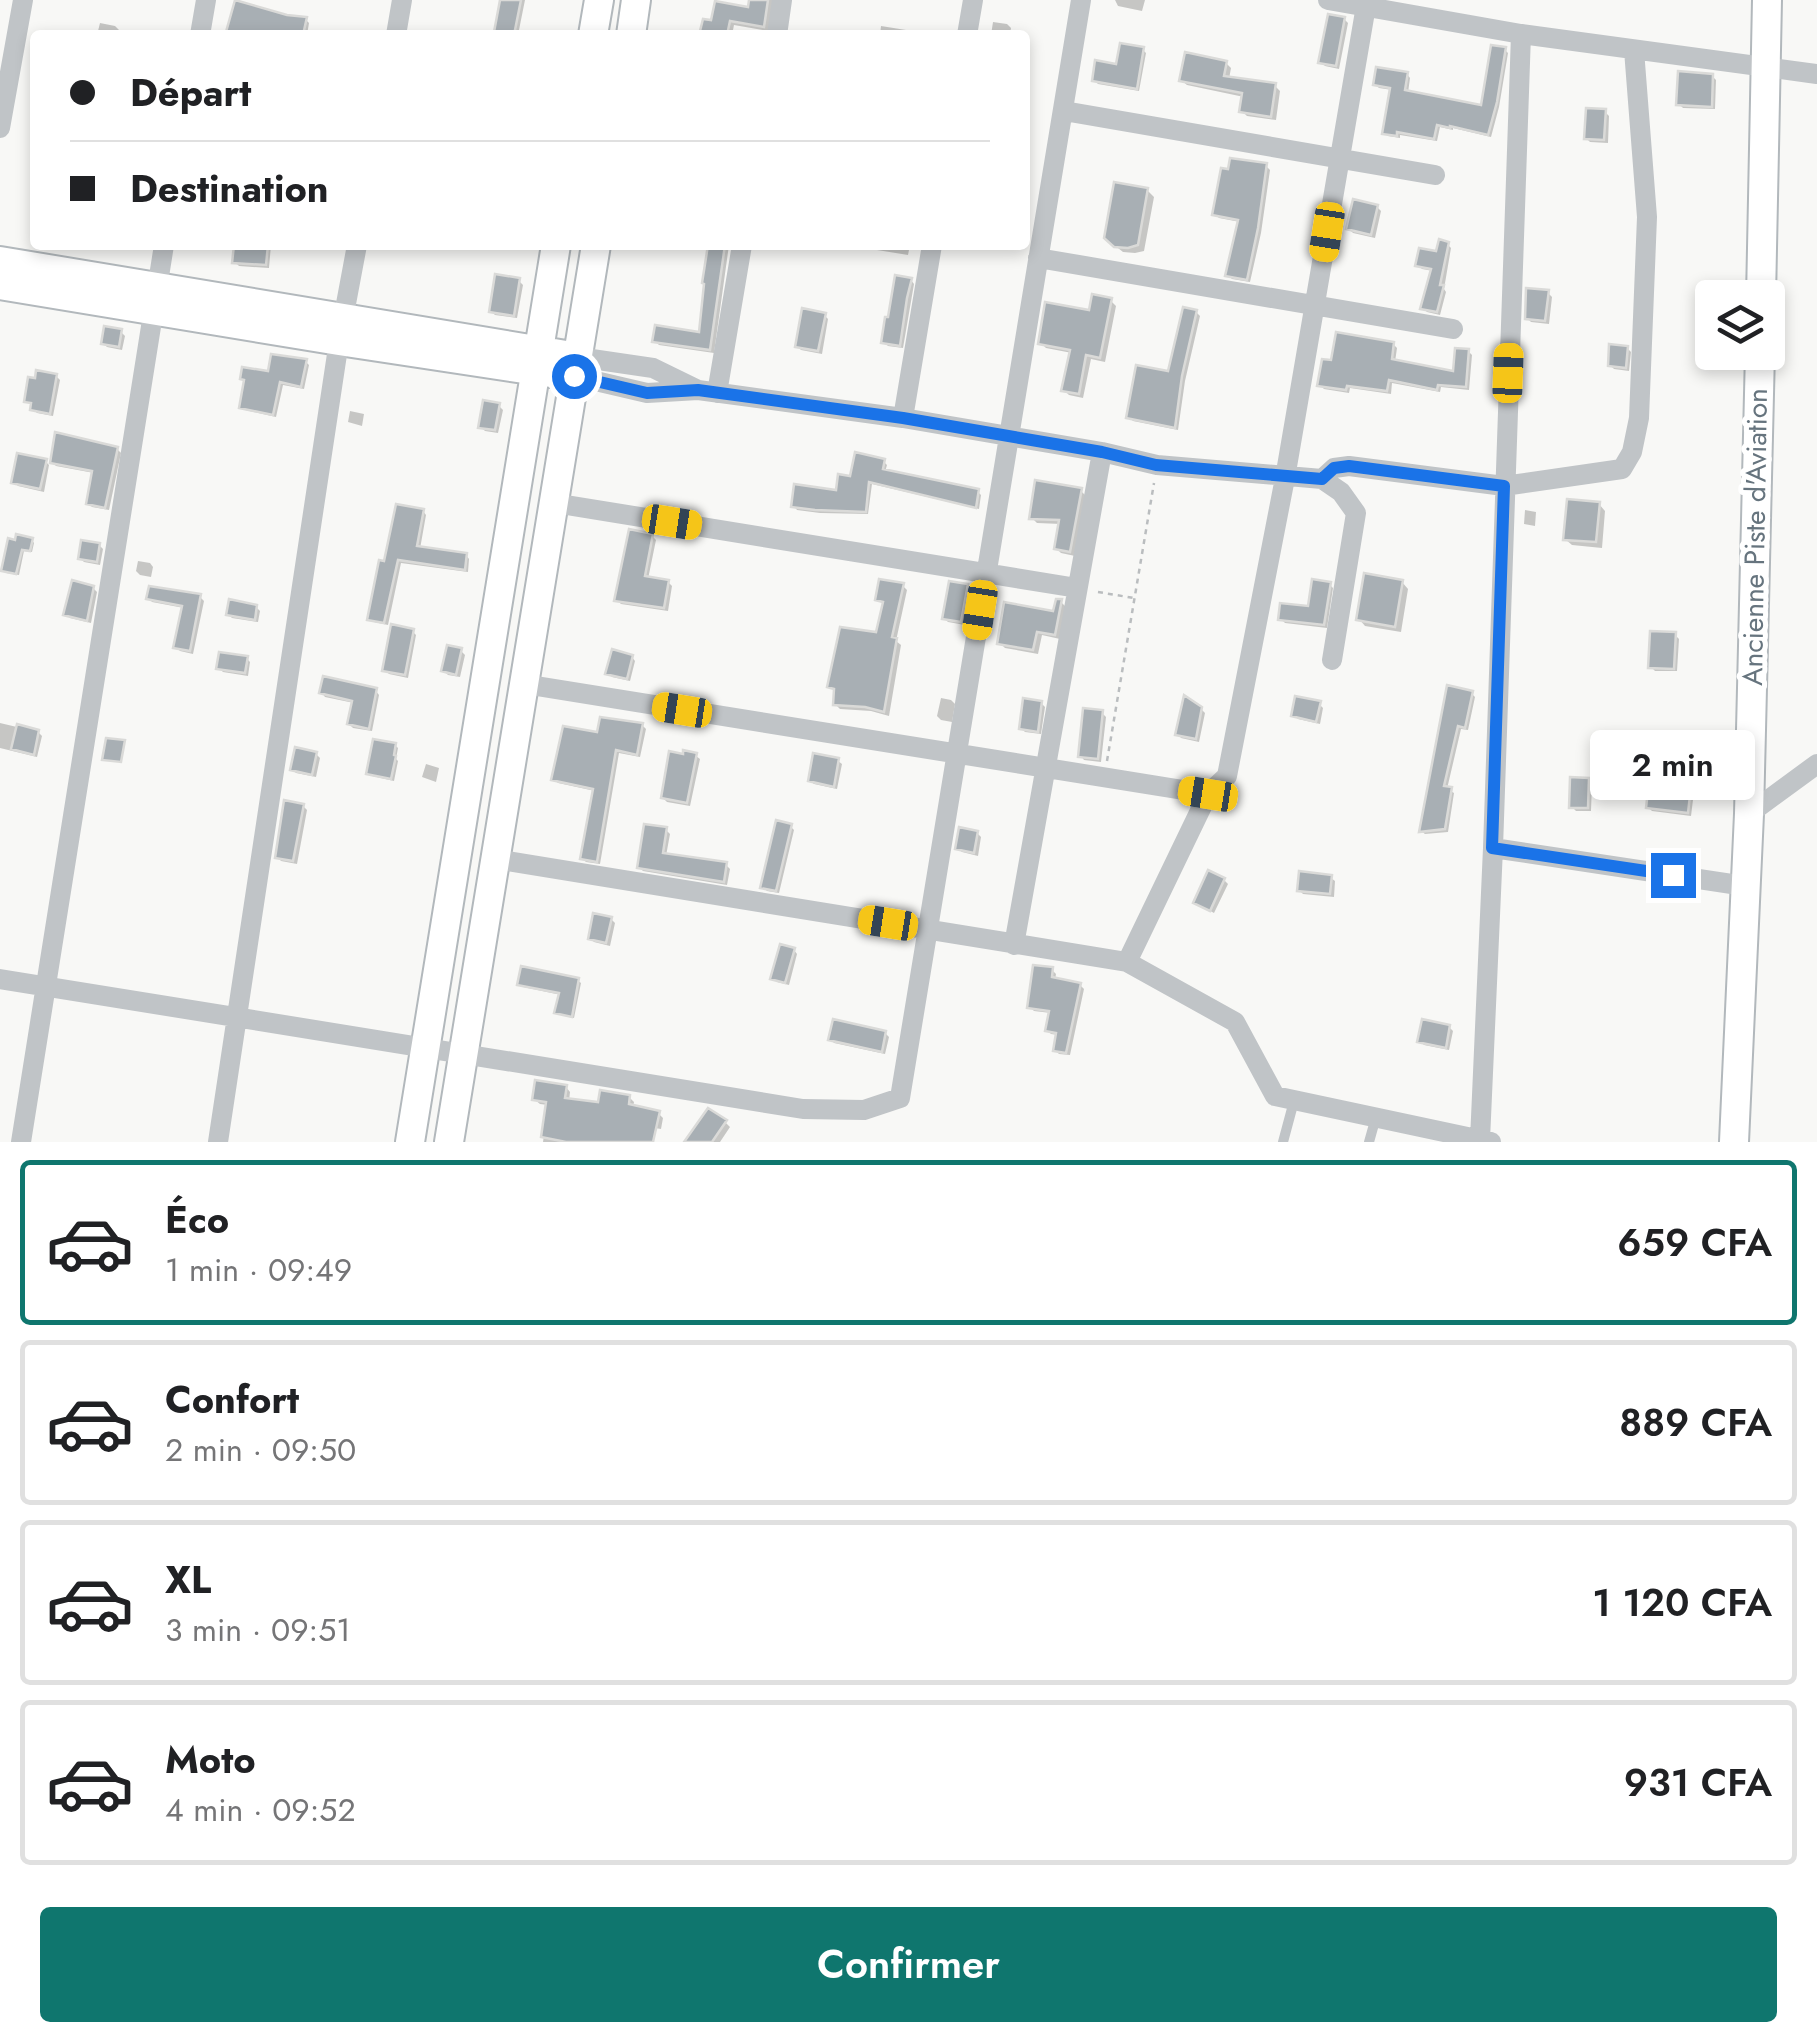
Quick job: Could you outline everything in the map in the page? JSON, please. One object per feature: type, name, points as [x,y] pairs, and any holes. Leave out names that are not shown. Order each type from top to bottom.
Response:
[{"type":"street","points":[[0,128],[23,0]]},
{"type":"street","points":[[201,30],[206,0]]},
{"type":"street","points":[[397,30],[402,0]]},
{"type":"street","points":[[593,30],[599,0]]},
{"type":"street","points":[[631,30],[636,0]]},
{"type":"street","points":[[778,30],[782,0]]},
{"type":"street","points":[[968,30],[972,0]]},
{"type":"street","points":[[0,979],[803,1109],[864,1110],[900,1098],[1081,0]]},
{"type":"street","points":[[1328,0],[1521,34],[1817,74]]},
{"type":"street","points":[[1761,280],[1766,2]]},
{"type":"street","points":[[1127,962],[1208,794],[1228,776],[1285,478],[1366,4]]},
{"type":"street","points":[[496,859],[1127,962],[1235,1022],[1275,1096],[1484,1141],[1521,34]]},
{"type":"street","points":[[1322,479],[1334,468],[1349,466],[1504,486],[1622,469],[1632,452],[1638,418],[1647,218],[1634,50]]},
{"type":"street","points":[[1064,111],[1436,175]]},
{"type":"street","points":[[21,1142],[163,250]]},
{"type":"street","points":[[218,1142],[356,250]]},
{"type":"street","points":[[410,1142],[555,250]]},
{"type":"street","points":[[449,1142],[595,250]]},
{"type":"street","points":[[708,391],[741,250]]},
{"type":"street","points":[[903,418],[931,250]]},
{"type":"street","points":[[1038,258],[1453,330]]},
{"type":"street","points":[[0,261],[155,298],[576,366],[647,393],[708,391],[903,418],[1156,465],[1322,479],[1341,492],[1356,514],[1332,660]]},
{"type":"street","points":[[0,284],[155,298]]},
{"type":"street","name":"Ancienne Piste d'Aviation","points":[[1734,1142],[1749,814],[1760,370]]},
{"type":"street","points":[[1014,945],[1102,452]]},
{"type":"street","points":[[554,503],[1077,588]]},
{"type":"street","points":[[524,684],[1208,794]]},
{"type":"street","points":[[1749,814],[1817,764]]},
{"type":"street","points":[[1492,848],[1745,886]]},
{"type":"lane","points":[[1283,1142],[1294,1100]]},
{"type":"lane","points":[[1369,1142],[1376,1116]]},
{"type":"path","points":[[1104,777],[1156,465]]},
{"type":"path","points":[[1077,588],[1134,598]]},
{"type":"building","points":[[235,0],[307,17],[304,30],[227,30]]},
{"type":"building","points":[[500,0],[521,0],[515,30],[494,30]]},
{"type":"building","points":[[749,0],[768,0],[764,27],[730,21],[728,30],[700,30],[703,19],[711,20],[715,1],[748,7]]},
{"type":"building","points":[[1328,14],[1345,17],[1336,66],[1318,63]]},
{"type":"building","points":[[1120,43],[1144,47],[1137,89],[1092,81],[1095,60],[1116,64]]},
{"type":"building","points":[[1491,45],[1506,47],[1488,135],[1437,125],[1434,139],[1397,132],[1397,136],[1382,134],[1390,88],[1373,85],[1376,67],[1408,72],[1405,90],[1481,105]]},
{"type":"building","points":[[1185,52],[1227,61],[1224,76],[1276,83],[1271,117],[1239,112],[1242,93],[1179,81]]},
{"type":"building","points":[[1678,71],[1713,74],[1712,107],[1676,105]]},
{"type":"building","points":[[1586,108],[1606,109],[1604,140],[1584,139]]},
{"type":"building","points":[[1230,158],[1267,163],[1247,280],[1225,276],[1238,220],[1212,215],[1221,168],[1228,169]]},
{"type":"building","points":[[1114,182],[1148,188],[1138,245],[1128,248],[1114,247],[1104,238]]},
{"type":"building","points":[[1353,199],[1378,205],[1371,235],[1346,229]]},
{"type":"building","points":[[1439,239],[1449,242],[1437,312],[1420,309],[1431,269],[1415,266],[1419,248],[1436,251]]},
{"type":"building","points":[[233,250],[268,250],[266,265],[232,263]]},
{"type":"building","points":[[707,250],[724,250],[710,350],[652,342],[655,325],[699,332]]},
{"type":"building","points":[[495,274],[520,278],[514,316],[489,312]]},
{"type":"building","points":[[895,275],[912,278],[900,346],[881,343]]},
{"type":"building","points":[[1526,288],[1549,290],[1545,321],[1525,319]]},
{"type":"building","points":[[1092,294],[1112,298],[1100,358],[1086,355],[1079,394],[1061,391],[1070,350],[1038,344],[1045,302],[1089,310]]},
{"type":"building","points":[[1183,307],[1197,310],[1175,428],[1126,418],[1136,365],[1168,371]]},
{"type":"building","points":[[802,308],[826,313],[818,351],[795,347]]},
{"type":"building","points":[[104,326],[122,329],[119,347],[101,344]]},
{"type":"building","points":[[1336,332],[1394,342],[1392,359],[1453,371],[1455,348],[1469,349],[1466,387],[1438,385],[1437,390],[1389,380],[1387,391],[1317,386],[1322,359],[1331,360]]},
{"type":"building","points":[[1609,344],[1628,346],[1626,368],[1608,366]]},
{"type":"building","points":[[271,354],[307,359],[301,387],[280,382],[273,415],[239,408],[242,367],[268,371]]},
{"type":"building","points":[[36,370],[57,374],[50,414],[30,410],[31,403],[24,402],[28,377],[35,378]]},
{"type":"building","points":[[483,400],[500,403],[495,430],[478,428]]},
{"type":"building","points":[[55,432],[118,447],[105,508],[86,504],[92,471],[50,463]]},
{"type":"building","points":[[855,452],[885,459],[883,469],[979,489],[976,508],[869,482],[866,512],[791,507],[794,484],[836,490],[838,474],[850,476]]},
{"type":"building","points":[[17,453],[47,459],[40,489],[11,483]]},
{"type":"building","points":[[1035,480],[1082,488],[1070,552],[1054,549],[1059,520],[1029,519]]},
{"type":"building","points":[[1567,499],[1600,502],[1596,542],[1563,540]]},
{"type":"building","points":[[396,504],[424,509],[417,546],[467,553],[465,570],[398,560],[384,623],[367,620]]},
{"type":"building","points":[[629,529],[653,534],[645,576],[669,580],[664,608],[614,601]]},
{"type":"building","points":[[16,534],[33,538],[30,551],[22,550],[16,574],[1,571],[8,538],[15,540]]},
{"type":"building","points":[[81,540],[100,543],[97,562],[78,559]]},
{"type":"building","points":[[1364,573],[1403,580],[1395,627],[1356,620]]},
{"type":"building","points":[[879,579],[904,583],[892,637],[897,638],[884,712],[833,705],[834,689],[827,687],[840,627],[876,632],[883,602],[875,600]]},
{"type":"building","points":[[1312,579],[1331,582],[1324,625],[1278,620],[1280,603],[1308,606]]},
{"type":"building","points":[[72,580],[94,586],[87,621],[63,615]]},
{"type":"building","points":[[949,581],[968,584],[961,622],[942,619]]},
{"type":"building","points":[[149,586],[201,594],[190,651],[173,648],[182,606],[146,599]]},
{"type":"building","points":[[229,599],[257,605],[255,620],[226,615]]},
{"type":"building","points":[[1056,599],[1062,599],[1055,635],[1037,632],[1033,650],[997,644],[1004,602],[1053,611]]},
{"type":"building","points":[[391,624],[414,629],[405,675],[382,671]]},
{"type":"building","points":[[1650,631],[1676,632],[1674,669],[1648,668]]},
{"type":"building","points":[[447,645],[462,648],[456,675],[441,671]]},
{"type":"building","points":[[612,649],[633,655],[627,679],[605,674]]},
{"type":"building","points":[[219,652],[248,656],[245,673],[216,669]]},
{"type":"building","points":[[323,676],[377,688],[369,729],[347,724],[352,701],[319,693]]},
{"type":"building","points":[[1447,685],[1473,691],[1465,728],[1458,726],[1444,786],[1452,787],[1445,829],[1419,832]]},
{"type":"building","points":[[1184,695],[1202,707],[1196,739],[1175,735]]},
{"type":"building","points":[[1295,696],[1321,701],[1316,722],[1291,716]]},
{"type":"building","points":[[1023,698],[1042,701],[1038,732],[1019,729]]},
{"type":"building","points":[[1083,708],[1103,710],[1098,759],[1078,757]]},
{"type":"building","points":[[600,717],[643,723],[637,755],[616,750],[597,862],[580,859],[593,789],[551,780],[563,726],[597,732]]},
{"type":"building","points":[[17,724],[39,730],[34,755],[11,749]]},
{"type":"building","points":[[106,738],[125,740],[121,762],[102,760]]},
{"type":"building","points":[[373,739],[396,743],[391,779],[366,774]]},
{"type":"building","points":[[295,747],[317,752],[312,775],[290,770]]},
{"type":"building","points":[[683,750],[697,753],[687,803],[661,798],[669,751],[683,754]]},
{"type":"building","points":[[813,753],[839,758],[834,787],[808,781]]},
{"type":"building","points":[[1650,773],[1692,778],[1688,813],[1646,808]]},
{"type":"building","points":[[1570,777],[1589,778],[1588,808],[1569,808]]},
{"type":"building","points":[[284,800],[304,804],[293,861],[275,858]]},
{"type":"building","points":[[776,820],[792,824],[776,891],[760,888]]},
{"type":"building","points":[[644,824],[667,827],[663,853],[727,862],[724,882],[637,868]]},
{"type":"building","points":[[959,827],[978,831],[974,853],[955,849]]},
{"type":"building","points":[[1208,870],[1225,878],[1210,911],[1193,903]]},
{"type":"building","points":[[1299,871],[1332,875],[1330,894],[1297,891]]},
{"type":"building","points":[[593,913],[612,917],[606,943],[588,939]]},
{"type":"building","points":[[780,944],[795,948],[785,983],[770,979]]},
{"type":"building","points":[[1033,965],[1053,967],[1052,977],[1081,983],[1066,1053],[1053,1051],[1056,1033],[1045,1031],[1049,1011],[1027,1008]]},
{"type":"building","points":[[521,966],[579,978],[572,1017],[554,1013],[559,993],[517,985]]},
{"type":"building","points":[[833,1019],[886,1031],[882,1052],[828,1040]]},
{"type":"building","points":[[1422,1019],[1450,1025],[1446,1048],[1417,1042]]},
{"type":"building","points":[[535,1080],[567,1085],[565,1098],[598,1102],[600,1090],[630,1095],[629,1104],[660,1111],[653,1142],[566,1142],[541,1137],[546,1102],[532,1100]]},
{"type":"building","points":[[708,1108],[727,1120],[712,1142],[684,1142]]},
{"type":"route","points":[[574,376],[647,393],[698,390],[903,418],[1156,465],[1322,479],[1334,468],[1349,466],[1504,486],[1492,848],[1673,875]]}]
